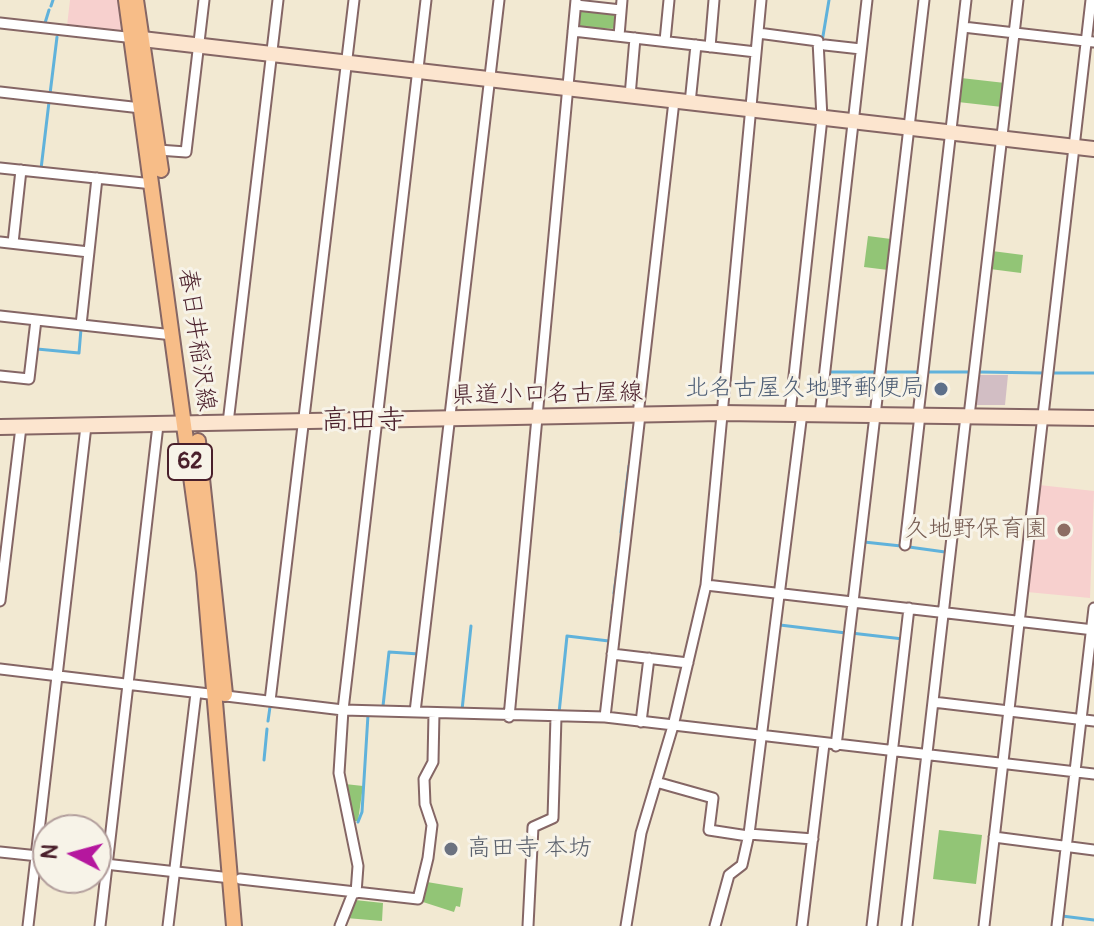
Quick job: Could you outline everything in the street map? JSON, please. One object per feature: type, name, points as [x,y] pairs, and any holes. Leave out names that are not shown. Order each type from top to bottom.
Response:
[{"type":"main road","name":"春日井稲沢線","points":[[126,0],[158,150],[220,694],[236,879],[244,926]]},
{"type":"main road","name":"春日井稲沢線","points":[[136,0],[141,108],[173,335],[190,424]]},
{"type":"main road","points":[[136,38],[1094,149]]},
{"type":"main road","name":"県道小口名古屋線","points":[[0,427],[721,413],[1094,418]]},
{"type":"main road","name":"春日井稲沢線","points":[[234,926],[236,879]]},
{"type":"street","points":[[158,150],[186,152],[204,0]]},
{"type":"street","points":[[228,423],[278,0]]},
{"type":"street","points":[[270,701],[354,0]]},
{"type":"street","points":[[340,926],[354,893],[358,866],[339,773],[343,710],[426,0]]},
{"type":"street","points":[[415,712],[499,0]]},
{"type":"street","points":[[665,41],[669,0]]},
{"type":"street","points":[[710,47],[714,0]]},
{"type":"street","points":[[626,926],[635,860],[673,726],[706,585],[761,0]]},
{"type":"street","points":[[820,414],[867,0]]},
{"type":"street","points":[[836,746],[924,0]]},
{"type":"street","points":[[905,545],[966,0]]},
{"type":"street","points":[[907,926],[1018,0]]},
{"type":"street","points":[[984,926],[1090,42],[1091,0]]},
{"type":"street","points":[[509,717],[576,2],[622,5],[619,36]]},
{"type":"street","points":[[0,23],[136,38]]},
{"type":"street","points":[[963,27],[1090,42]]},
{"type":"street","points":[[573,31],[756,52]]},
{"type":"street","points":[[715,926],[729,875],[742,865],[763,738],[780,593],[822,118],[818,41],[758,33]]},
{"type":"street","points":[[630,96],[635,38]]},
{"type":"street","points":[[690,103],[696,45]]},
{"type":"street","points":[[825,45],[861,49]]},
{"type":"street","points":[[0,92],[141,108]]},
{"type":"street","points":[[605,717],[674,101]]},
{"type":"street","points":[[0,168],[153,184]]},
{"type":"street","points":[[13,243],[21,170]]},
{"type":"street","points":[[81,325],[97,178]]},
{"type":"street","points":[[0,242],[89,252]]},
{"type":"street","points":[[0,316],[173,335]]},
{"type":"street","points":[[0,376],[29,379],[36,320]]},
{"type":"street","points":[[108,814],[128,685],[158,425]]},
{"type":"street","points":[[41,814],[86,426]]},
{"type":"street","points":[[0,601],[21,427]]},
{"type":"street","points":[[706,585],[1093,630]]},
{"type":"street","points":[[872,926],[909,608]]},
{"type":"street","points":[[1057,926],[1094,608]]},
{"type":"street","points":[[612,654],[688,663]]},
{"type":"street","points":[[641,722],[649,658]]},
{"type":"street","points":[[0,669],[343,710],[509,717],[605,717],[763,738],[1094,774]]},
{"type":"street","points":[[168,926],[196,693]]},
{"type":"street","points":[[933,702],[1094,721]]},
{"type":"street","points":[[112,864],[418,899],[432,825],[425,804],[424,779],[433,762],[434,713]]},
{"type":"street","points":[[528,926],[533,827],[553,818],[556,717]]},
{"type":"street","points":[[802,926],[824,744]]},
{"type":"street","points":[[656,782],[713,798],[709,830],[813,839]]},
{"type":"street","points":[[994,837],[1094,850]]},
{"type":"street","points":[[0,852],[32,856]]},
{"type":"street","points":[[28,926],[32,891]]},
{"type":"street","points":[[100,926],[101,894]]},
{"type":"shaded area","points":[[70,0],[118,0],[121,31],[67,26]]},
{"type":"shaded area","points":[[978,375],[1008,375],[1005,405],[975,405]]},
{"type":"shaded area","name":"久地野保育園","points":[[1039,485],[1094,491],[1090,598],[1027,592]]},
{"type":"green space","points":[[582,8],[616,12],[617,29],[580,27],[577,23]]},
{"type":"green space","points":[[961,78],[1005,83],[1002,107],[958,102]]},
{"type":"green space","points":[[868,236],[891,239],[888,270],[864,267]]},
{"type":"green space","points":[[992,251],[1023,255],[1021,273],[990,269]]},
{"type":"green space","points":[[345,784],[363,786],[358,821],[354,821]]},
{"type":"green space","points":[[939,830],[982,835],[976,884],[933,879]]},
{"type":"green space","points":[[427,882],[463,888],[460,907],[456,906],[454,912],[423,902]]},
{"type":"green space","points":[[355,900],[383,903],[382,921],[346,918]]},
{"type":"waterway","points":[[51,6],[53,0]]},
{"type":"waterway","points":[[822,42],[829,0]]},
{"type":"waterway","points":[[45,23],[49,10]]},
{"type":"waterway","points":[[50,94],[57,37]]},
{"type":"waterway","points":[[41,169],[49,102]]},
{"type":"waterway","points":[[37,349],[79,353],[81,329]]},
{"type":"waterway","points":[[829,372],[876,372]]},
{"type":"waterway","points":[[886,372],[919,372]]},
{"type":"waterway","points":[[928,372],[971,372]]},
{"type":"waterway","points":[[979,372],[1043,373]]},
{"type":"waterway","points":[[1054,373],[1094,373]]},
{"type":"waterway","points":[[621,532],[629,466]]},
{"type":"waterway","points":[[864,542],[901,546]]},
{"type":"waterway","points":[[909,547],[945,552]]},
{"type":"waterway","points":[[614,593],[618,565]]},
{"type":"waterway","points":[[612,613],[613,605]]},
{"type":"waterway","points":[[780,625],[846,633]]},
{"type":"waterway","points":[[462,710],[471,626]]},
{"type":"waterway","points":[[851,633],[903,639]]},
{"type":"waterway","points":[[559,713],[567,636],[609,641]]},
{"type":"waterway","points":[[383,706],[389,652],[419,654]]},
{"type":"waterway","points":[[268,721],[270,707]]},
{"type":"waterway","points":[[358,822],[362,812],[368,715]]},
{"type":"waterway","points":[[264,760],[267,729]]},
{"type":"waterway","points":[[1062,916],[1094,920]]},
{"type":"place","name":"北名古屋久地野郵便局","points":[[941,389]]},
{"type":"place","name":"久地野保育園","points":[[1064,530]]},
{"type":"place","name":"高田寺 本坊","points":[[451,849]]},
{"type":"district","name":"高田寺","points":[[363,422]]}]
